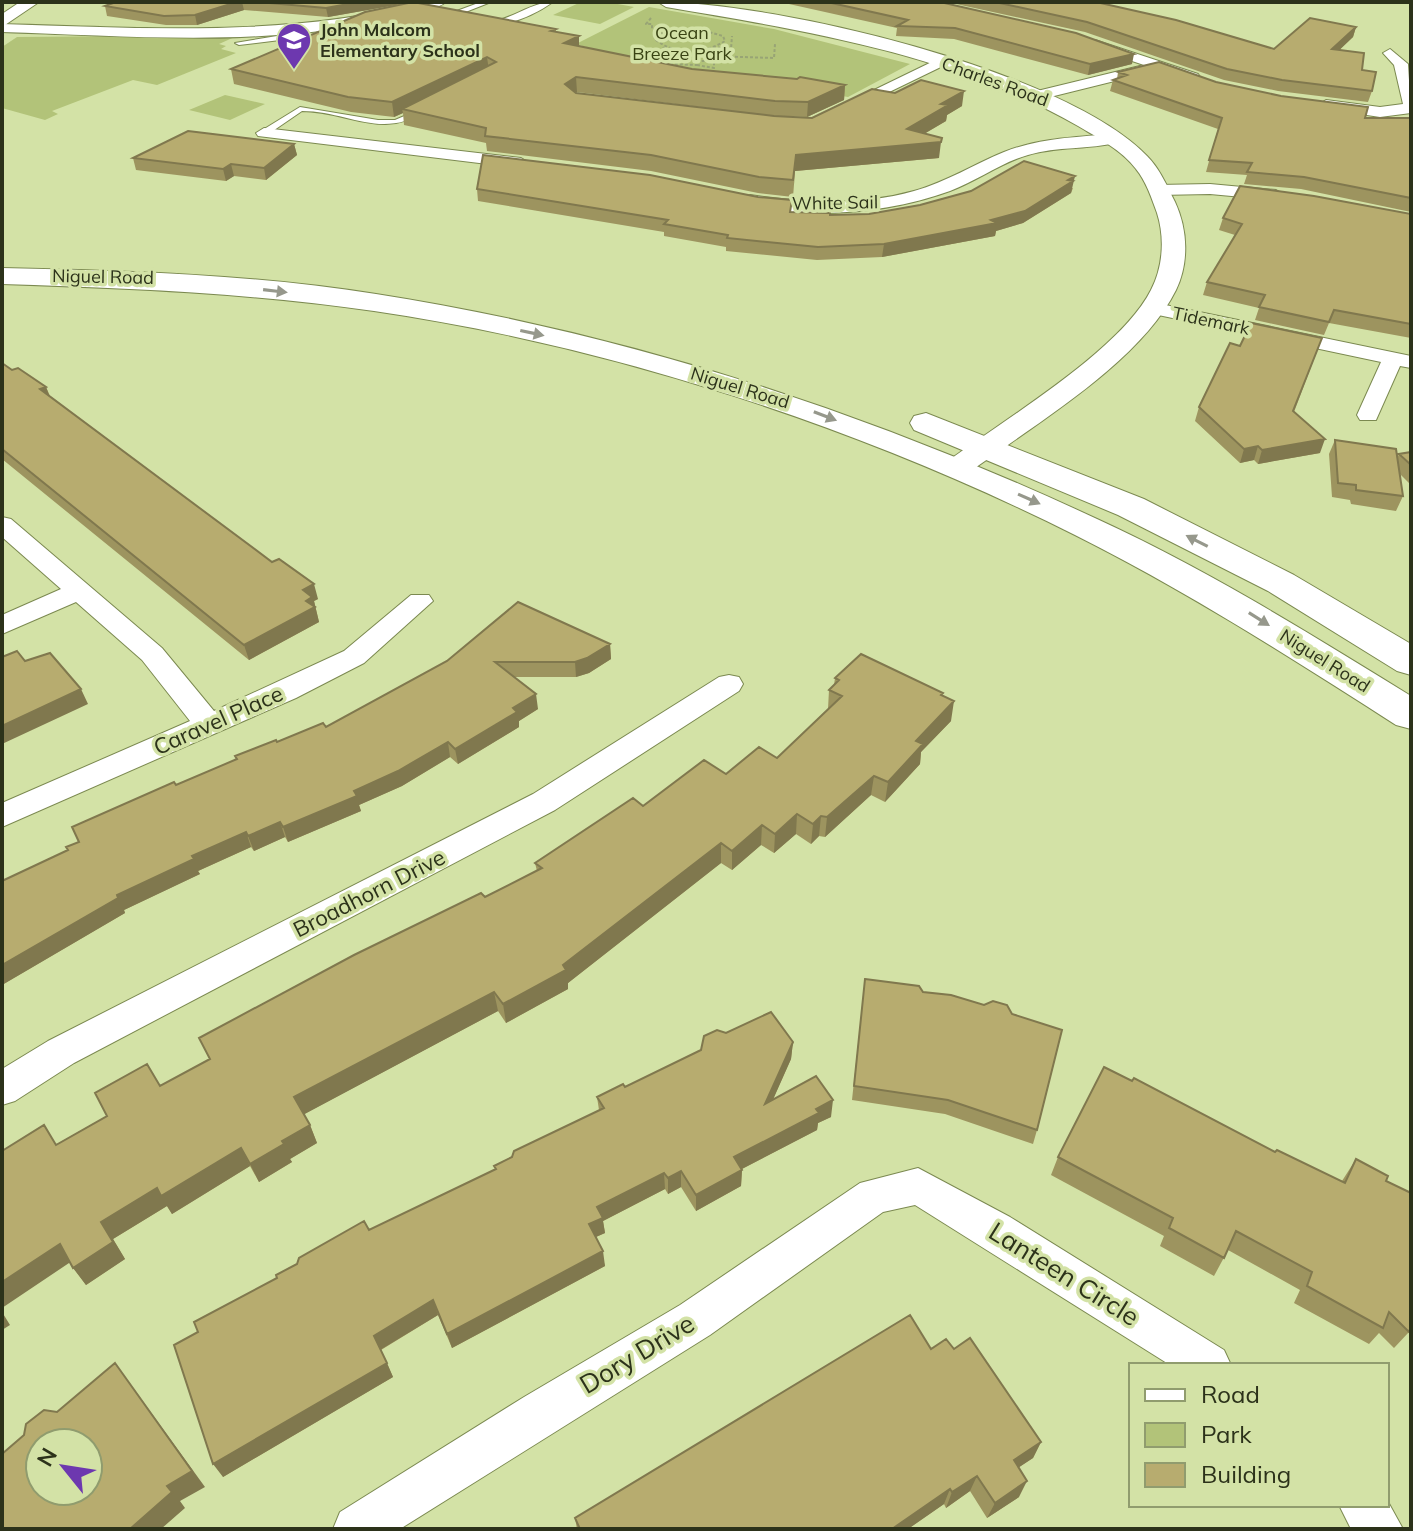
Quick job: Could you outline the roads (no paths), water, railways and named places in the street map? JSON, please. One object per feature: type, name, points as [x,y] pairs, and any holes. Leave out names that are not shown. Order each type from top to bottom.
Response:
[{"type":"main road","name":"Niguel Road","points":[[2,257],[110,258],[303,273],[512,305],[668,339]]},
{"type":"main road","name":"Niguel Road","points":[[2,276],[141,276],[381,303],[470,319],[643,359],[972,456],[1131,507],[1281,583],[1411,662]]},
{"type":"main road","name":"Niguel Road","points":[[894,411],[1086,525],[1236,605],[1411,715]]},
{"type":"street","points":[[2,22],[31,2]]},
{"type":"street","points":[[2,28],[278,33],[380,18],[440,2]]},
{"type":"street","name":"Charles Road","points":[[666,2],[786,23],[942,61],[1038,95],[1113,139],[1145,166],[1172,218],[1175,239],[1164,289],[1151,308],[1094,365],[972,456]]},
{"type":"street","points":[[1079,38],[1205,81]]},
{"type":"street","points":[[1307,103],[1380,112],[1411,108],[1401,64],[1390,53]]},
{"type":"street","points":[[825,118],[942,61]]},
{"type":"street","points":[[1038,95],[1160,65]]},
{"type":"street","points":[[264,133],[543,166]]},
{"type":"street","name":"White Sail","points":[[731,196],[816,207],[878,203],[944,187],[1000,159],[1029,149],[1113,139]]},
{"type":"street","points":[[1158,190],[1210,189],[1300,197]]},
{"type":"street","name":"Tidemark","points":[[1151,308],[1402,361]]},
{"type":"street","points":[[1368,415],[1402,361]]},
{"type":"street","points":[[2,524],[167,670],[208,724]]},
{"type":"street","points":[[2,625],[80,590]]},
{"type":"street","name":"Caravel Place","points":[[2,816],[354,657],[420,601]]},
{"type":"street","name":"Broadhorn Drive","points":[[2,1089],[61,1052],[544,802],[729,684]]},
{"type":"street","name":"Lanteen Circle","points":[[918,1186],[996,1231],[1206,1363]]},
{"type":"street","name":"Dory Drive","points":[[357,1529],[540,1413],[695,1320],[874,1196],[918,1186]]},
{"type":"street","points":[[1363,1507],[1379,1529]]},
{"type":"lane","points":[[488,2],[458,12],[467,20],[504,22],[550,2]]},
{"type":"lane","points":[[239,43],[278,33]]},
{"type":"lane","points":[[272,47],[278,33]]},
{"type":"lane","points":[[264,133],[300,109],[378,123],[397,122],[438,102]]},
{"type":"place","name":"John Malcom Elementary School","points":[[294,71]]},
{"type":"park label","name":"Ocean Breeze Park","points":[[682,43]]}]
